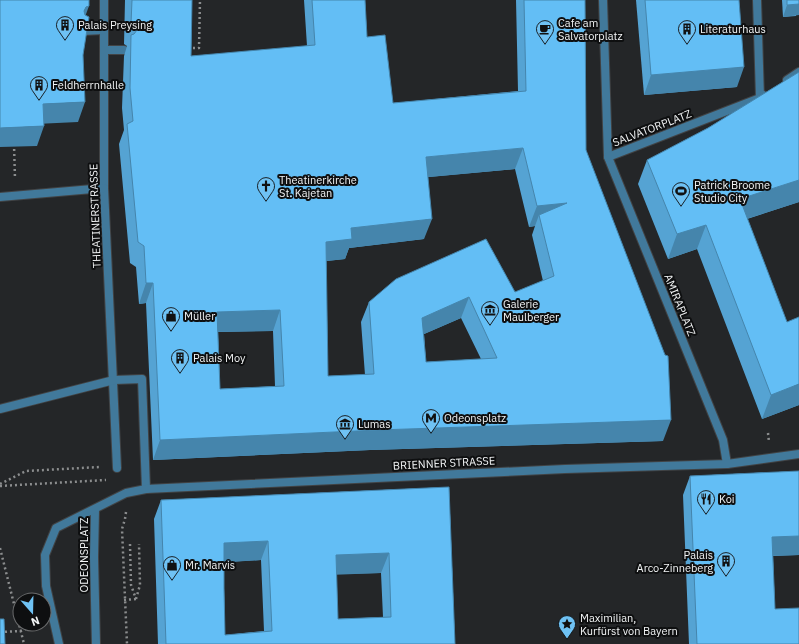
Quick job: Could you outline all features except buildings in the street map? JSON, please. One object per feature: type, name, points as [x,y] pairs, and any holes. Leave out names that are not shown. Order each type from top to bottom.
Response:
[{"type":"street","name":"THEATINERSTRASSE","points":[[104,0],[104,188],[117,468]]},
{"type":"street","name":"SALVATORPLATZ","points":[[603,0],[608,157],[760,98],[770,91]]},
{"type":"street","points":[[757,0],[760,98]]},
{"type":"street","points":[[82,31],[104,30]]},
{"type":"street","points":[[104,50],[124,50]]},
{"type":"street","points":[[780,85],[799,72]]},
{"type":"street","name":"AMIRAPLATZ","points":[[608,157],[723,440],[728,464]]},
{"type":"street","points":[[0,197],[104,188]]},
{"type":"street","points":[[0,409],[114,380],[142,379],[146,489]]},
{"type":"street","name":"BRIENNER STRASSE","points":[[95,510],[126,493],[146,489],[565,468],[728,464],[799,454]]},
{"type":"street","name":"ODEONSPLATZ","points":[[59,644],[46,586],[44,555],[56,528],[95,510],[94,557],[96,644]]},
{"type":"path","points":[[184,48],[200,48],[200,0]]},
{"type":"path","points":[[14,139],[16,196]]},
{"type":"path","points":[[0,485],[26,470],[111,466],[117,468]]},
{"type":"path","points":[[0,485],[111,480]]},
{"type":"path","points":[[126,493],[125,519],[122,529],[127,644]]},
{"type":"path","points":[[130,544],[131,586],[136,599]]},
{"type":"path","points":[[136,599],[140,585],[139,544]]},
{"type":"path","points":[[0,548],[12,600]]},
{"type":"path","points":[[124,600],[136,599]]},
{"type":"path","points":[[0,632],[12,631]]},
{"type":"path","points":[[20,632],[24,644]]},
{"type":"place","name":"Palais Preysing","points":[[65,40]]},
{"type":"place","name":"Cafe am Salvatorplatz","points":[[545,44]]},
{"type":"place","name":"Literaturhaus","points":[[687,44]]},
{"type":"place","name":"Feldherrnhalle","points":[[39,100]]},
{"type":"place","name":"Theatinerkirche St. Kajetan","points":[[266,201]]},
{"type":"place","name":"Patrick Broome Studio City","points":[[681,206]]},
{"type":"place","name":"Galerie Maulberger","points":[[490,325]]},
{"type":"place","name":"Müller","points":[[171,331]]},
{"type":"place","name":"Palais Moy","points":[[180,373]]},
{"type":"place","name":"Odeonsplatz","points":[[431,433]]},
{"type":"place","name":"Lumas","points":[[345,439]]},
{"type":"place","name":"Koi","points":[[706,514]]},
{"type":"place","name":"Palais Arco-Zinneberg","points":[[726,576]]},
{"type":"place","name":"Mr. Marvis","points":[[172,580]]},
{"type":"place","name":"Maximilian, Kurfürst von Bayern","points":[[567,639]]}]
